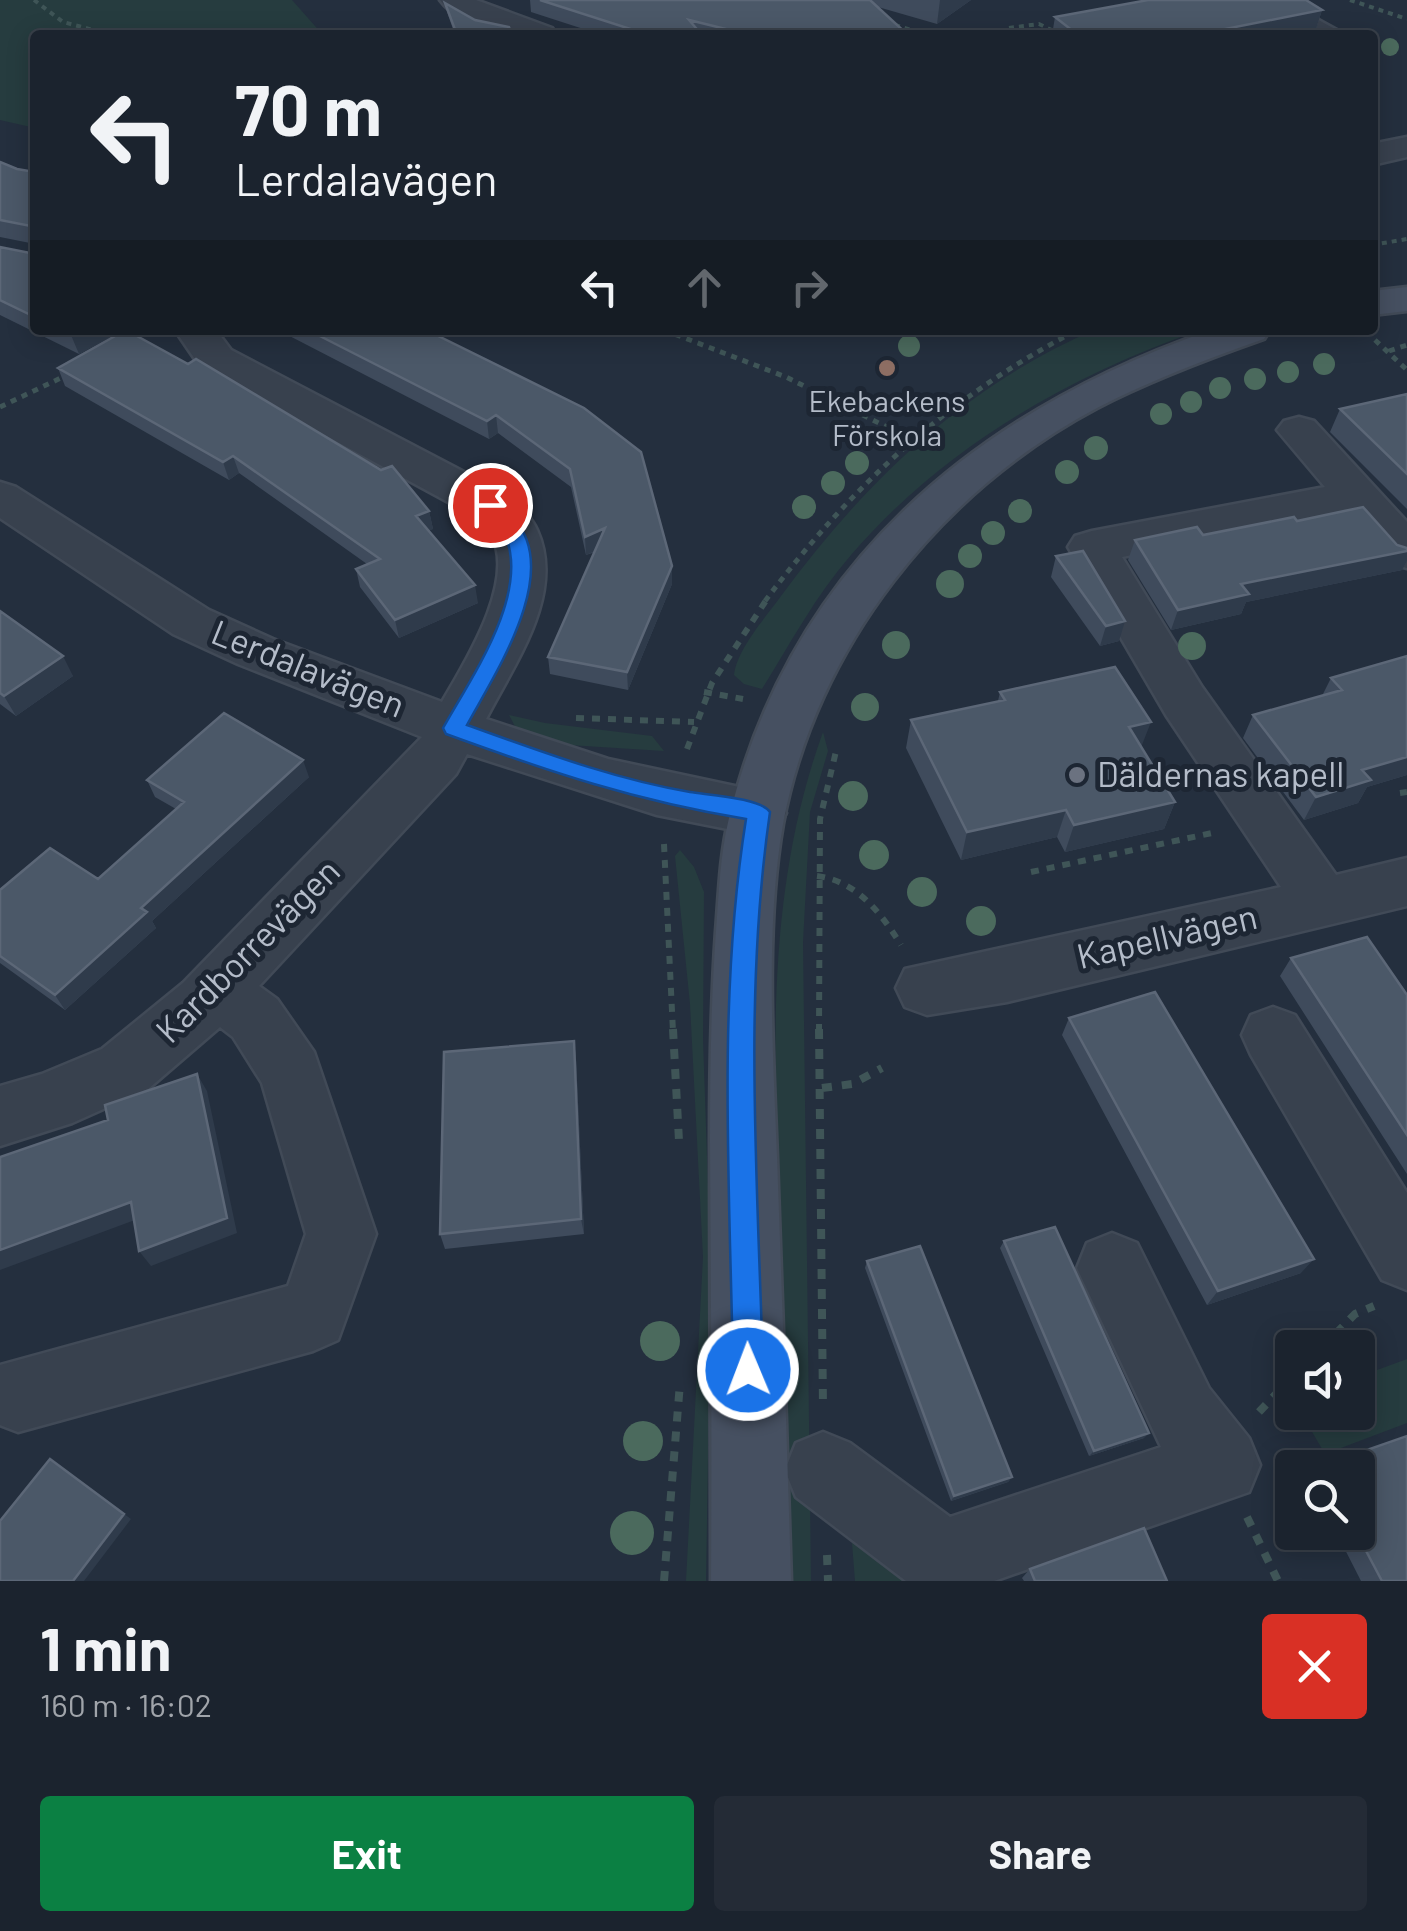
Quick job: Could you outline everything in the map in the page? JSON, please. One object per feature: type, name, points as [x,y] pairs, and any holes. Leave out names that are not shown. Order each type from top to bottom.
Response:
[{"type":"street","points":[[455,0],[474,12],[524,30]]},
{"type":"street","points":[[1378,153],[1407,147]]},
{"type":"street","points":[[1378,303],[1407,298]]},
{"type":"street","name":"Kardborrevägen","points":[[0,1116],[48,1102],[125,1068],[217,990],[437,759],[510,624],[519,570],[514,530],[490,505],[216,359],[199,335]]},
{"type":"street","points":[[751,1581],[740,1020],[748,877],[758,812],[792,711],[837,627],[877,564],[927,509],[995,453],[1058,410],[1134,370],[1236,335]]},
{"type":"street","points":[[1299,430],[1407,552]]},
{"type":"street","points":[[1322,901],[1184,701],[1092,547],[1357,496]]},
{"type":"street","name":"Lerdalavägen","points":[[0,497],[191,622],[454,728],[588,777],[692,802],[758,812]]},
{"type":"street","name":"Kapellvägen","points":[[927,988],[1007,976],[1407,882]]},
{"type":"street","points":[[18,1395],[313,1315],[341,1234],[291,1072],[255,1018],[217,990]]},
{"type":"street","points":[[1273,1035],[1398,1277]]},
{"type":"street","points":[[823,1470],[945,1570],[1222,1464],[1182,1414],[1112,1268]]},
{"type":"lane","points":[[1268,0],[1328,30]]},
{"type":"path","points":[[34,0],[63,22],[93,30]]},
{"type":"path","points":[[1350,0],[1407,19]]},
{"type":"path","points":[[879,21],[910,30]]},
{"type":"path","points":[[1009,28],[1034,24],[1054,30]]},
{"type":"path","points":[[1028,30],[1034,24]]},
{"type":"path","points":[[1378,244],[1407,238]]},
{"type":"path","points":[[677,335],[786,377],[909,438]]},
{"type":"path","points":[[1368,335],[1407,370]]},
{"type":"path","points":[[1389,351],[1407,345]]},
{"type":"path","points":[[0,407],[72,372]]},
{"type":"path","points":[[704,692],[756,701]]},
{"type":"path","points":[[828,1581],[823,1470],[818,876],[820,819],[838,743],[836,730]]},
{"type":"path","points":[[1031,872],[1266,821]]},
{"type":"path","points":[[818,876],[832,876],[854,890],[890,925],[927,988]]},
{"type":"path","points":[[822,1088],[852,1084],[882,1068]]},
{"type":"path","points":[[1339,1330],[1398,1277]]},
{"type":"green space","points":[[0,0],[292,0],[319,30],[30,30],[30,127],[0,120]]},
{"type":"green space","points":[[1084,335],[1186,335],[1056,393],[967,449],[887,516],[838,570],[762,689],[744,684],[734,675],[746,644],[760,623],[813,554],[882,477],[959,409],[1046,353]]},
{"type":"green space","points":[[509,715],[652,736],[664,751],[553,744],[519,734]]},
{"type":"green space","points":[[823,732],[828,751],[810,812],[803,942],[811,1581],[792,1581],[776,1121],[777,990],[790,860],[803,795]]},
{"type":"green space","points":[[680,850],[694,867],[704,892],[703,1039],[711,1274],[706,1581],[686,1581],[703,1257],[690,1004],[675,856]]},
{"type":"green space","points":[[1407,1359],[1407,1423],[1336,1450],[1323,1450],[1311,1430],[1375,1430],[1375,1371]]},
{"type":"green space","points":[[852,1543],[909,1552],[920,1581],[855,1581]]},
{"type":"building","points":[[540,0],[870,0],[903,30],[730,30],[689,20],[698,30],[633,30]]},
{"type":"building","points":[[1148,0],[1306,0],[1322,10],[1220,30],[1072,30],[1055,17]]},
{"type":"building","points":[[445,3],[475,20],[510,30],[455,30]]},
{"type":"building","points":[[0,162],[30,171],[30,226],[0,220]]},
{"type":"building","points":[[0,247],[30,253],[30,315],[0,300]]},
{"type":"building","points":[[117,335],[135,335],[188,364],[196,359],[381,470],[392,466],[429,511],[416,516],[475,585],[395,620],[356,569],[380,559],[233,456],[223,462],[58,368]]},
{"type":"building","points":[[318,335],[436,335],[584,408],[641,452],[672,566],[627,672],[548,657],[605,528],[585,537],[570,469],[496,415],[487,421]]},
{"type":"building","points":[[1407,394],[1407,474],[1340,409]]},
{"type":"building","points":[[1363,507],[1407,551],[1241,584],[1249,594],[1178,610],[1135,540],[1197,527],[1203,535]]},
{"type":"building","points":[[1083,551],[1125,621],[1106,626],[1056,556]]},
{"type":"building","points":[[0,611],[63,656],[4,696],[0,693]]},
{"type":"building","points":[[1407,656],[1407,757],[1362,770],[1371,780],[1316,797],[1253,715],[1342,690],[1331,678]]},
{"type":"building","name":"Däldernas kapell","points":[[1115,667],[1151,722],[1129,727],[1175,802],[1074,825],[1066,810],[967,832],[911,720],[1005,700],[1000,692]]},
{"type":"building","points":[[224,713],[303,760],[141,908],[147,912],[55,995],[0,956],[0,890],[50,848],[98,879],[184,802],[147,780]]},
{"type":"building","points":[[1367,937],[1407,995],[1407,1135],[1291,958]]},
{"type":"building","points":[[1155,992],[1314,1259],[1218,1291],[1069,1018]]},
{"type":"building","points":[[574,1041],[581,1219],[440,1234],[444,1052]]},
{"type":"building","points":[[197,1074],[227,1218],[139,1251],[131,1202],[0,1250],[0,1157],[108,1120],[105,1105]]},
{"type":"building","points":[[1055,1227],[1149,1433],[1094,1451],[1004,1241]]},
{"type":"building","points":[[920,1246],[1012,1477],[954,1496],[867,1261]]},
{"type":"building","points":[[1407,1436],[1407,1581],[1382,1581],[1366,1550],[1375,1550],[1375,1450],[1367,1450]]},
{"type":"building","points":[[50,1459],[124,1514],[73,1581],[0,1581],[0,1521]]},
{"type":"building","points":[[1144,1528],[1167,1581],[1035,1581],[1030,1569]]},
{"type":"place","name":"Ekebackens Förskola","points":[[887,368]]},
{"type":"place","name":"Däldernas kapell","points":[[1077,775]]},
{"type":"route","points":[[490,505],[514,530],[520,553],[518,588],[510,624],[454,728],[588,777],[710,806],[758,812],[748,877],[740,1020],[748,1370]]}]
